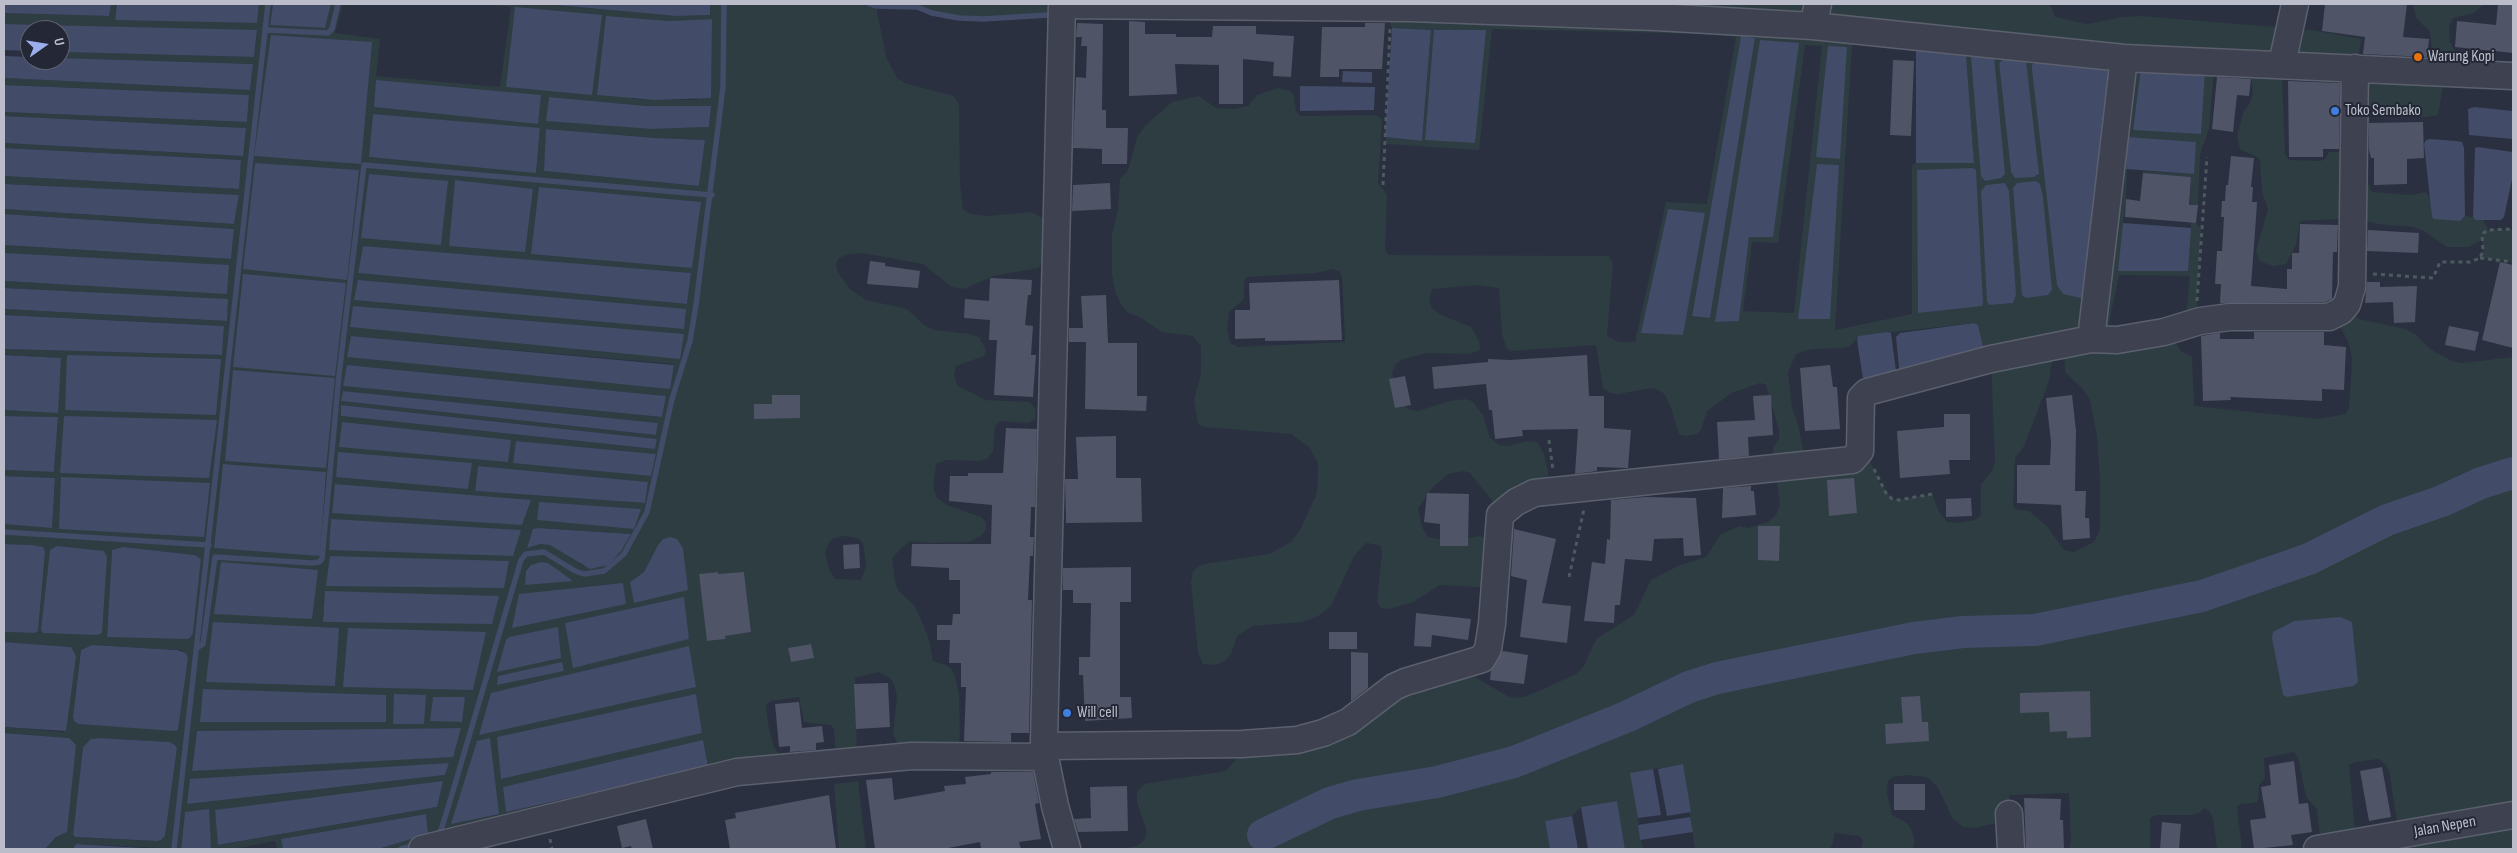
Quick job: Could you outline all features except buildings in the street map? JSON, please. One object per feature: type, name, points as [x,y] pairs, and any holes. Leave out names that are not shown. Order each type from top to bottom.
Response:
[{"type":"street","points":[[2282,64],[2295,4]]},
{"type":"street","points":[[1067,849],[1054,806],[1045,751],[1062,5],[1393,8],[1656,17],[1815,15],[2124,58],[2513,76]]},
{"type":"street","points":[[2091,338],[2124,58]]},
{"type":"street","points":[[422,849],[736,772],[912,756],[1242,744],[1297,740],[1348,722],[1394,687],[1482,659],[1488,649],[1492,624],[1500,515],[1506,508],[1534,493],[1589,489],[1852,460],[1860,451],[1861,398],[1867,392],[1992,359],[2091,338],[2117,340],[2164,332],[2196,322],[2230,317],[2329,316],[2341,311],[2346,304],[2352,287],[2355,68]]},
{"type":"street","points":[[2009,814],[2011,849]]},
{"type":"street","name":"Jalan Nepen","points":[[2317,849],[2513,815]]},
{"type":"path","points":[[1383,185],[1393,8]]},
{"type":"path","points":[[2196,322],[2207,157]]},
{"type":"path","points":[[2480,258],[2483,251],[2482,234],[2488,230],[2513,229]]},
{"type":"path","points":[[2352,272],[2433,278],[2440,262],[2470,262],[2480,258],[2513,262]]},
{"type":"path","points":[[1549,440],[1556,492]]},
{"type":"path","points":[[1860,451],[1869,458],[1879,481],[1892,499],[1899,500],[1932,494]]},
{"type":"path","points":[[1569,577],[1589,489]]},
{"type":"shaded area","points":[[111,4],[117,4],[115,19],[257,23],[259,4],[273,4],[270,25],[325,28],[331,4],[343,4],[335,33],[380,39],[376,76],[500,87],[511,7],[483,4],[545,4],[676,16],[710,15],[710,4],[870,4],[876,6],[886,57],[897,78],[907,84],[954,96],[959,104],[960,184],[963,209],[971,214],[988,216],[1031,212],[1043,218],[1045,225],[1044,261],[1038,268],[993,276],[964,289],[952,287],[923,264],[863,253],[849,254],[839,258],[836,264],[838,273],[850,289],[866,300],[907,309],[924,325],[935,330],[979,337],[986,350],[984,356],[956,366],[954,376],[957,385],[985,400],[1030,402],[1036,410],[1035,419],[1029,423],[1000,421],[995,426],[993,451],[987,459],[979,461],[946,460],[936,464],[933,488],[937,498],[947,505],[981,517],[986,522],[986,529],[981,536],[969,542],[929,543],[909,541],[892,558],[898,590],[915,606],[928,636],[933,661],[946,665],[952,670],[956,680],[959,695],[960,736],[958,749],[900,749],[893,734],[897,696],[894,684],[891,679],[878,672],[855,678],[857,755],[836,755],[834,729],[831,725],[804,722],[799,697],[771,701],[766,705],[769,729],[774,747],[781,758],[422,849],[378,849],[427,834],[426,814],[281,839],[283,849],[277,849],[275,841],[234,849],[202,849],[211,848],[185,812],[181,849],[76,844],[73,849],[44,849],[60,834],[69,738],[4,733],[4,727],[64,732],[71,647],[4,642],[4,632],[34,633],[32,545],[4,544],[4,524],[52,527],[55,478],[4,476],[4,470],[54,472],[58,417],[4,416],[4,410],[58,412],[60,358],[4,355],[4,349],[222,355],[224,326],[4,315],[4,309],[227,321],[228,300],[4,288],[4,281],[51,284],[4,253],[4,245],[231,259],[234,229],[4,214],[4,209],[234,224],[239,196],[4,184],[4,176],[238,189],[241,160],[4,148],[4,143],[242,156],[246,128],[4,116],[4,112],[247,122],[249,95],[4,85],[4,78],[250,90],[253,64],[70,58],[70,52],[254,57],[257,31],[70,26],[70,20],[20,20],[20,24],[4,24],[4,13],[109,16]],"holes":[[[712,19],[697,100],[632,99],[668,21]],[[549,97],[647,106],[711,106],[709,127],[652,129]],[[374,114],[540,129],[536,172],[369,157]],[[547,129],[705,140],[699,186],[544,171]],[[363,246],[691,274],[687,304],[358,273]],[[351,336],[674,364],[669,389]],[[348,365],[666,396],[661,417],[343,386]],[[343,391],[658,423],[656,435],[342,401]],[[342,405],[657,439],[655,449],[341,416]],[[516,441],[656,454],[651,476],[513,462]],[[478,466],[648,482],[644,503],[475,491]],[[538,528],[630,534],[584,567],[571,556],[550,545],[540,544]],[[844,536],[858,538],[863,543],[866,566],[861,580],[835,579],[829,569],[825,554],[828,544],[833,538]],[[658,545],[688,590],[630,582],[644,572]],[[123,547],[195,555],[201,559],[191,637],[107,637],[112,550]],[[718,572],[726,639],[708,641],[699,574]],[[744,572],[751,632],[731,635],[724,574]],[[811,644],[813,658],[791,662],[788,648]],[[92,645],[181,650],[186,653],[188,658],[178,730],[78,724],[74,721],[81,650]],[[562,662],[564,671],[497,684]],[[461,729],[192,771],[197,731]],[[91,739],[170,742],[175,745],[177,748],[165,836],[161,840],[75,837],[73,835],[83,747]],[[449,763],[445,775],[187,804]],[[437,807],[219,845],[215,810]]]},
{"type":"shaded area","points":[[914,4],[1050,4],[1048,15],[983,19],[932,13]]},
{"type":"shaded area","points":[[1651,4],[2050,4],[2055,17],[2087,24],[2123,17],[2141,16],[2312,30],[2361,39],[2358,63],[2282,76],[2285,153],[2287,158],[2290,160],[2320,161],[2325,159],[2329,152],[2354,152],[2372,192],[2412,195],[2425,192],[2430,197],[2432,217],[2463,219],[2465,216],[2473,217],[2475,220],[2483,220],[2488,230],[2513,229],[2513,262],[2480,258],[2483,251],[2482,240],[2469,247],[2447,247],[2424,231],[2413,227],[2378,224],[2357,218],[2300,221],[2296,245],[2286,264],[2273,266],[2260,261],[2256,251],[2268,209],[2262,192],[2260,161],[2257,157],[2240,149],[2237,137],[2243,113],[2250,103],[2253,94],[2251,73],[2214,71],[2209,129],[2200,154],[2198,205],[2190,205],[2191,177],[2143,173],[2142,171],[2193,174],[2195,142],[2128,138],[2126,199],[2123,223],[2191,228],[2191,222],[2196,223],[2201,229],[2196,322],[2172,338],[2181,351],[2192,357],[2194,406],[2319,419],[2346,414],[2349,408],[2352,360],[2349,343],[2342,330],[2329,317],[2347,304],[2359,319],[2405,329],[2415,334],[2430,349],[2452,361],[2462,363],[2513,357],[2513,848],[2317,849],[2321,848],[2317,809],[2306,797],[2298,758],[2294,752],[2264,758],[2265,778],[2259,785],[2258,801],[2240,804],[2237,807],[2242,849],[2217,849],[2213,818],[2209,811],[2204,808],[2199,813],[2191,815],[2157,815],[2150,818],[2150,849],[2069,849],[2071,841],[2069,793],[2009,795],[2009,814],[1996,823],[1975,828],[1963,827],[1953,819],[1937,786],[1927,777],[1907,775],[1893,777],[1888,781],[1887,793],[1892,815],[1907,823],[1910,827],[1915,841],[1912,849],[1861,849],[1863,841],[1859,836],[1835,833],[1832,846],[1829,849],[1695,849],[1682,765],[1653,769],[1638,818],[1640,838],[1644,849],[1625,849],[1617,802],[1581,807],[1572,816],[1545,821],[1550,849],[1120,849],[1137,846],[1144,840],[1147,832],[1137,802],[1137,792],[1144,784],[1226,771],[1238,757],[1297,740],[1463,670],[1511,698],[1525,697],[1576,674],[1584,666],[1596,639],[1634,615],[1651,580],[1678,566],[1706,557],[1721,534],[1740,526],[1748,528],[1768,522],[1776,515],[1780,504],[1773,448],[1779,439],[1779,430],[1766,385],[1760,383],[1732,393],[1707,411],[1701,430],[1697,434],[1685,436],[1679,434],[1670,405],[1661,391],[1652,388],[1618,394],[1610,393],[1603,388],[1596,345],[1511,351],[1506,347],[1502,334],[1499,288],[1477,285],[1432,289],[1429,299],[1431,307],[1441,315],[1471,327],[1479,341],[1480,350],[1469,354],[1427,353],[1403,359],[1396,364],[1392,372],[1395,387],[1401,401],[1408,409],[1418,411],[1450,401],[1465,399],[1472,401],[1483,415],[1490,438],[1499,445],[1507,446],[1528,441],[1537,442],[1544,454],[1548,471],[1548,479],[1506,508],[1493,502],[1470,473],[1464,471],[1448,474],[1432,488],[1418,509],[1422,527],[1428,537],[1451,541],[1480,536],[1488,539],[1495,588],[1440,585],[1413,602],[1389,609],[1381,608],[1377,602],[1382,553],[1380,545],[1366,543],[1354,556],[1331,606],[1317,617],[1301,622],[1253,626],[1237,636],[1231,654],[1226,660],[1216,665],[1203,664],[1198,653],[1191,582],[1193,571],[1199,566],[1210,563],[1269,554],[1291,542],[1300,530],[1317,493],[1318,463],[1309,447],[1291,434],[1204,427],[1198,424],[1194,400],[1201,374],[1201,346],[1193,336],[1162,332],[1141,318],[1127,312],[1121,304],[1115,292],[1112,274],[1112,234],[1118,209],[1120,179],[1127,172],[1137,137],[1146,125],[1172,102],[1199,96],[1216,108],[1234,109],[1248,106],[1257,95],[1278,88],[1291,91],[1294,96],[1296,111],[1300,116],[1375,115],[1382,119],[1378,183],[1387,195],[1385,249],[1388,255],[1609,256],[1613,263],[1607,336],[1619,342],[1635,342],[1666,202],[1707,204],[1736,37],[1704,34],[1492,29],[1479,150],[1387,144],[1385,137],[1422,141],[1431,31],[1392,28],[1390,24],[1392,13]],"holes":[[[1741,37],[1755,38],[1710,318],[1692,315]],[[1760,40],[1773,237],[1749,237],[1739,321]],[[1852,44],[1966,54],[1974,163],[1916,163],[1912,165],[1912,314],[1835,330]],[[1805,45],[1822,46],[1794,313],[1743,311],[1752,242],[1778,243]],[[2001,60],[2026,61],[2038,176],[2011,172],[1999,63]],[[1333,269],[1340,272],[1342,277],[1345,342],[1238,347],[1230,343],[1227,330],[1229,312],[1244,299],[1244,282],[1247,277],[1316,273]],[[2119,275],[2190,276],[2186,320],[2108,328]],[[1974,323],[1978,325],[1980,356],[1991,359],[1995,462],[1992,471],[1981,484],[1981,515],[1975,520],[1956,523],[1947,522],[1939,512],[1932,494],[1899,500],[1892,499],[1879,481],[1869,458],[1806,465],[1798,424],[1792,408],[1788,372],[1796,354],[1811,349],[1844,348],[1850,346],[1859,336]],[[2054,347],[2064,354],[2065,372],[2084,390],[2090,400],[2097,436],[2100,479],[2100,530],[2094,542],[2074,552],[2064,550],[2047,526],[2029,511],[2015,509],[2013,504],[2015,458],[2024,446],[2049,381]],[[2378,759],[2389,770],[2399,835],[2356,842],[2349,765],[2356,762]]]},
{"type":"shaded area","points":[[2413,4],[2484,4],[2474,13],[2453,18],[2449,27],[2450,42],[2453,48],[2465,60],[2467,66],[2433,61],[2430,32],[2416,18]]},
{"type":"shaded area","points":[[2355,80],[2443,86],[2438,115],[2426,117],[2355,115]]},
{"type":"shaded area","points":[[858,781],[866,849],[839,849],[834,784]]},
{"type":"water","points":[[4,4],[111,4],[109,16],[4,13]]},
{"type":"water","points":[[117,4],[259,4],[257,23],[115,20]]},
{"type":"water","points":[[273,4],[331,4],[325,28],[270,25]]},
{"type":"water","points":[[545,4],[710,4],[710,15],[676,16]]},
{"type":"water","points":[[515,7],[602,15],[592,95],[506,87]]},
{"type":"water","points":[[606,16],[668,21],[712,19],[711,98],[655,100],[597,95]]},
{"type":"water","points":[[4,24],[20,24],[20,51],[4,50]]},
{"type":"water","points":[[70,26],[257,30],[254,57],[70,52]]},
{"type":"water","points":[[1392,28],[1431,30],[1422,141],[1385,137]]},
{"type":"water","points":[[1434,30],[1486,30],[1475,143],[1425,140]]},
{"type":"water","points":[[271,35],[372,42],[361,164],[254,156]]},
{"type":"water","points":[[1741,36],[1755,38],[1710,318],[1692,316]]},
{"type":"water","points":[[1760,40],[1799,43],[1773,237],[1749,237],[1739,321],[1715,322]]},
{"type":"water","points":[[1828,46],[1847,47],[1840,159],[1816,157]]},
{"type":"water","points":[[1916,50],[1966,54],[1974,163],[1916,163]]},
{"type":"water","points":[[1972,54],[1994,56],[2005,174],[2001,178],[1985,181],[1981,176]]},
{"type":"water","points":[[4,56],[20,57],[20,70],[70,70],[70,58],[253,64],[250,90],[4,78]]},
{"type":"water","points":[[2023,58],[2026,60],[2039,174],[2034,177],[2015,178],[2011,172],[1999,63],[2003,59]]},
{"type":"water","points":[[2037,61],[2113,69],[2087,296],[2081,298],[2063,294],[2057,285],[2032,70],[2032,65]]},
{"type":"water","points":[[2141,68],[2205,71],[2201,134],[2133,130]]},
{"type":"water","points":[[1343,71],[1372,72],[1372,83],[1342,82]]},
{"type":"water","points":[[376,80],[541,95],[538,124],[374,107]]},
{"type":"water","points":[[4,85],[249,95],[247,122],[4,112]]},
{"type":"water","points":[[1300,86],[1375,87],[1374,110],[1300,111]]},
{"type":"water","points":[[549,97],[647,106],[711,106],[709,127],[652,129],[546,121]]},
{"type":"water","points":[[2474,107],[2513,111],[2513,139],[2469,135],[2468,109]]},
{"type":"water","points":[[373,114],[540,128],[536,173],[369,157]]},
{"type":"water","points":[[4,116],[246,128],[243,156],[4,143]]},
{"type":"water","points":[[546,129],[705,140],[699,186],[544,171]]},
{"type":"water","points":[[2128,137],[2196,142],[2194,174],[2126,169]]},
{"type":"water","points":[[2426,140],[2462,142],[2464,148],[2465,216],[2460,221],[2434,219],[2432,217],[2424,144]]},
{"type":"water","points":[[4,148],[241,160],[239,189],[4,176]]},
{"type":"water","points":[[2475,148],[2513,152],[2513,175],[2504,217],[2501,220],[2475,220],[2473,217]]},
{"type":"water","points":[[255,163],[359,170],[347,280],[243,269]]},
{"type":"water","points":[[1817,164],[1839,165],[1830,319],[1798,319]]},
{"type":"water","points":[[1973,168],[1976,170],[1982,306],[1918,313],[1917,170]]},
{"type":"water","points":[[369,174],[448,181],[441,245],[361,238]]},
{"type":"water","points":[[455,180],[533,189],[525,252],[449,246]]},
{"type":"water","points":[[2036,181],[2040,184],[2043,197],[2052,290],[2048,295],[2026,298],[2022,295],[2013,188],[2017,183]]},
{"type":"water","points":[[2005,183],[2009,191],[2016,295],[2013,303],[1989,305],[1987,301],[1981,191],[1986,185]]},
{"type":"water","points":[[4,184],[239,195],[234,224],[4,209]]},
{"type":"water","points":[[539,187],[701,202],[692,268],[531,254]]},
{"type":"water","points":[[1668,209],[1705,213],[1683,335],[1641,333]]},
{"type":"water","points":[[4,214],[234,229],[231,259],[4,245]]},
{"type":"water","points":[[2123,223],[2191,228],[2188,271],[2118,271]]},
{"type":"water","points":[[363,246],[691,273],[687,304],[358,273]]},
{"type":"water","points":[[4,253],[229,265],[227,294],[4,281]]},
{"type":"water","points":[[243,274],[346,283],[335,376],[233,367]]},
{"type":"water","points":[[358,280],[686,309],[684,329],[354,300]]},
{"type":"water","points":[[4,288],[228,299],[227,321],[4,309]]},
{"type":"water","points":[[353,306],[684,334],[680,359],[350,327]]},
{"type":"water","points":[[4,315],[224,326],[222,355],[4,349]]},
{"type":"water","points":[[1974,323],[1978,325],[1984,351],[1902,371],[1899,368],[1896,337],[1900,333]]},
{"type":"water","points":[[1891,333],[1896,371],[1866,380],[1863,379],[1858,336]]},
{"type":"water","points":[[351,336],[674,365],[670,389],[347,357]]},
{"type":"water","points":[[4,355],[61,358],[58,413],[4,410]]},
{"type":"water","points":[[67,355],[221,359],[216,415],[65,410]]},
{"type":"water","points":[[347,365],[666,396],[662,417],[343,386]]},
{"type":"water","points":[[233,370],[335,378],[326,468],[225,461]]},
{"type":"water","points":[[343,391],[658,423],[656,435],[341,401]]},
{"type":"water","points":[[341,405],[657,439],[655,449],[341,416]]},
{"type":"water","points":[[4,416],[58,417],[54,472],[4,470]]},
{"type":"water","points":[[64,416],[217,420],[209,478],[60,473]]},
{"type":"water","points":[[342,422],[511,440],[508,462],[339,447]]},
{"type":"water","points":[[516,441],[656,454],[651,476],[513,463]]},
{"type":"water","points":[[338,452],[472,463],[468,489],[336,477]]},
{"type":"water","points":[[223,464],[326,472],[320,556],[214,548]]},
{"type":"water","points":[[478,466],[648,482],[645,503],[475,491]]},
{"type":"water","points":[[4,476],[55,478],[52,528],[4,524]]},
{"type":"water","points":[[61,477],[210,483],[204,537],[59,529]]},
{"type":"water","points":[[335,484],[531,500],[522,525],[332,513]]},
{"type":"water","points":[[539,502],[641,509],[634,529],[537,520]]},
{"type":"water","points":[[331,519],[521,530],[513,556],[329,550]]},
{"type":"water","points":[[533,529],[631,534],[621,551],[608,565],[590,569],[550,545],[540,544],[527,548]]},
{"type":"water","points":[[670,537],[677,539],[683,548],[688,590],[634,603],[630,582],[644,572],[663,539]]},
{"type":"water","points":[[4,544],[32,545],[43,547],[45,551],[38,631],[34,633],[4,632]]},
{"type":"water","points":[[57,546],[104,551],[107,557],[102,633],[97,635],[43,633],[41,630],[50,550]]},
{"type":"water","points":[[123,547],[195,555],[201,559],[191,637],[187,639],[107,637],[112,550]]},
{"type":"water","points":[[330,556],[509,561],[504,588],[326,586]]},
{"type":"water","points":[[221,562],[318,570],[312,619],[214,614]]},
{"type":"water","points":[[541,562],[548,563],[573,581],[525,585],[526,571],[531,565]]},
{"type":"water","points":[[623,583],[626,604],[512,628],[519,594]]},
{"type":"water","points":[[325,591],[499,596],[492,624],[323,622]]},
{"type":"water","points":[[684,597],[689,639],[573,668],[565,623]]},
{"type":"water","points":[[2340,617],[2352,622],[2358,682],[2353,686],[2287,697],[2283,695],[2272,638],[2273,632],[2294,621]]},
{"type":"water","points":[[213,622],[339,628],[335,686],[206,682]]},
{"type":"water","points":[[558,627],[561,658],[497,672],[506,640],[509,637]]},
{"type":"water","points":[[348,628],[486,632],[473,690],[343,687]]},
{"type":"water","points":[[4,642],[71,647],[76,656],[66,731],[4,727]]},
{"type":"water","points":[[92,645],[177,650],[186,653],[188,658],[178,730],[78,724],[74,721],[81,650]]},
{"type":"water","points":[[689,646],[696,687],[479,735],[491,693]]},
{"type":"water","points":[[562,662],[564,671],[497,685],[498,676]]},
{"type":"water","points":[[203,689],[386,695],[386,722],[200,722]]},
{"type":"water","points":[[394,694],[426,695],[424,724],[393,724]]},
{"type":"water","points":[[696,694],[702,733],[501,779],[497,737]]},
{"type":"water","points":[[433,697],[465,697],[462,722],[430,721]]},
{"type":"water","points":[[461,728],[453,757],[192,771],[197,731]]},
{"type":"water","points":[[4,733],[69,738],[76,745],[67,832],[56,837],[46,848],[4,848]]},
{"type":"water","points":[[490,738],[499,814],[451,824],[477,741]]},
{"type":"water","points":[[91,739],[170,742],[177,748],[165,836],[161,840],[75,837],[73,835],[83,747]]},
{"type":"water","points":[[703,740],[708,767],[506,812],[503,787]]},
{"type":"water","points":[[449,763],[445,775],[187,804],[190,779]]},
{"type":"water","points":[[1683,764],[1691,812],[1667,816],[1658,769]]},
{"type":"water","points":[[1653,769],[1661,815],[1638,818],[1630,773]]},
{"type":"water","points":[[443,781],[437,807],[218,845],[215,810]]},
{"type":"water","points":[[1617,801],[1625,849],[1588,849],[1581,807]]},
{"type":"water","points":[[209,809],[211,848],[181,849],[185,812]]},
{"type":"water","points":[[426,814],[428,834],[378,849],[283,849],[281,839]]},
{"type":"water","points":[[1572,816],[1578,849],[1550,849],[1545,821]]},
{"type":"water","points":[[1690,817],[1693,832],[1640,840],[1638,825]]},
{"type":"water","points":[[76,844],[160,849],[73,849]]},
{"type":"waterway","points":[[174,849],[268,4]]},
{"type":"waterway","points":[[265,30],[328,33],[332,29],[338,4]]},
{"type":"waterway","points":[[435,836],[441,830],[521,560],[526,554],[544,552],[575,571],[584,574],[604,571],[624,554],[647,512],[672,399],[690,341],[696,305],[723,87],[724,4]]},
{"type":"waterway","points":[[870,4],[876,6],[917,7],[932,13],[959,18],[983,19],[1048,15]]},
{"type":"waterway","points":[[197,648],[203,644],[215,557],[312,563],[319,562],[322,559],[339,375],[364,165],[712,195]]},
{"type":"waterway","points":[[1263,835],[1330,803],[1358,795],[1437,782],[1514,762],[1626,717],[1689,687],[1717,678],[1914,638],[1963,632],[2035,630],[2202,596],[2309,559],[2387,520],[2442,501],[2481,483],[2513,473]]},
{"type":"waterway","points":[[4,532],[209,545]]},
{"type":"waterway","points":[[401,849],[415,845]]},
{"type":"place","name":"Warung Kopi","points":[[2418,57]]},
{"type":"place","name":"Toko Sembako","points":[[2335,111]]},
{"type":"place","name":"Will cell","points":[[1067,713]]}]
